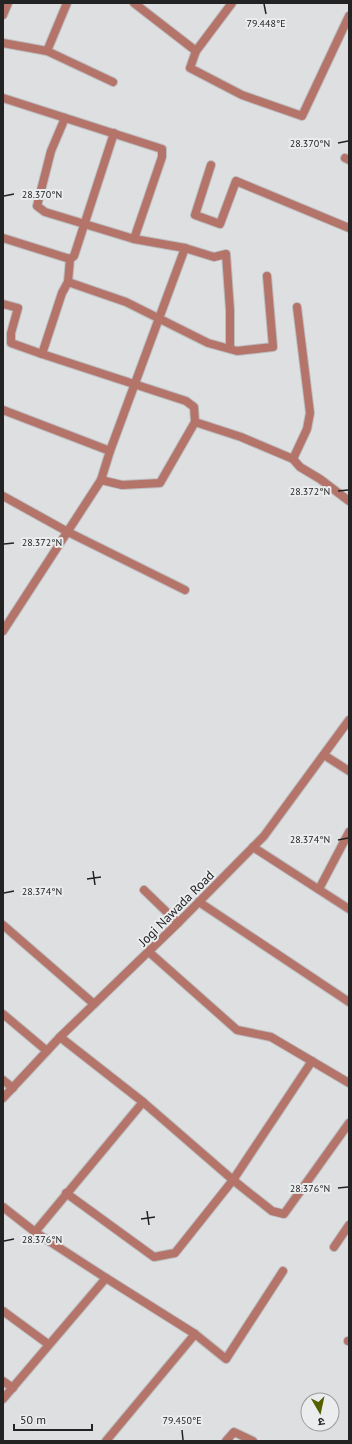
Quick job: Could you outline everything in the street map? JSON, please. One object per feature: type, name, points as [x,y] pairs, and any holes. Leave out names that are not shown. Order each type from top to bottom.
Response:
[{"type":"street","points":[[3,15],[8,3]]},
{"type":"street","points":[[47,51],[67,3]]},
{"type":"street","points":[[134,3],[196,51]]},
{"type":"street","points":[[232,3],[196,51],[190,68],[242,95],[302,116],[349,16]]},
{"type":"street","points":[[3,44],[47,51],[113,82]]},
{"type":"street","points":[[3,98],[114,133],[162,150],[162,157],[134,239]]},
{"type":"street","points":[[65,118],[51,151],[37,206],[45,212],[134,239],[185,248],[214,257],[226,254],[230,310],[230,348]]},
{"type":"street","points":[[42,354],[62,293],[68,282],[70,260],[74,256],[114,133]]},
{"type":"street","points":[[211,165],[196,215],[220,224],[236,181],[349,228]]},
{"type":"street","points":[[3,238],[70,260]]},
{"type":"street","points":[[3,631],[101,480],[110,451],[185,248]]},
{"type":"street","points":[[68,282],[126,302],[208,343],[237,351],[272,347],[267,276]]},
{"type":"street","points":[[3,304],[18,308],[11,333],[11,343],[135,386],[186,401],[194,407],[195,422],[160,483],[122,485],[101,480]]},
{"type":"street","points":[[293,459],[307,429],[310,413],[297,307]]},
{"type":"street","points":[[3,410],[110,451]]},
{"type":"street","points":[[195,422],[241,437],[293,459],[300,467],[320,479],[349,501]]},
{"type":"street","points":[[3,496],[68,532],[186,590]]},
{"type":"street","name":"Jogi Nawada Road","points":[[3,1098],[60,1037],[178,923],[264,836],[349,720]]},
{"type":"street","points":[[324,755],[349,771]]},
{"type":"street","points":[[319,889],[349,832]]},
{"type":"street","points":[[253,847],[349,908]]},
{"type":"street","points":[[144,890],[178,923]]},
{"type":"street","points":[[199,902],[349,1002]]},
{"type":"street","points":[[3,925],[94,1004]]},
{"type":"street","points":[[148,952],[237,1030],[271,1037],[349,1083]]},
{"type":"street","points":[[3,1014],[47,1051]]},
{"type":"street","points":[[60,1037],[142,1102],[233,1180],[272,1211],[284,1214],[349,1123]]},
{"type":"street","points":[[66,1192],[154,1257],[175,1253],[233,1180],[312,1061]]},
{"type":"street","points":[[3,1080],[13,1088]]},
{"type":"street","points":[[35,1232],[66,1192],[142,1102]]},
{"type":"street","points":[[3,1207],[35,1232],[195,1334],[226,1359],[282,1271]]},
{"type":"street","points":[[334,1247],[349,1225]]},
{"type":"street","points":[[3,1399],[48,1344],[106,1278]]},
{"type":"street","points":[[3,1311],[48,1344]]},
{"type":"street","points":[[106,1441],[195,1334]]},
{"type":"street","points":[[3,1381],[13,1388]]},
{"type":"street","points":[[226,1441],[234,1432],[253,1441]]}]
